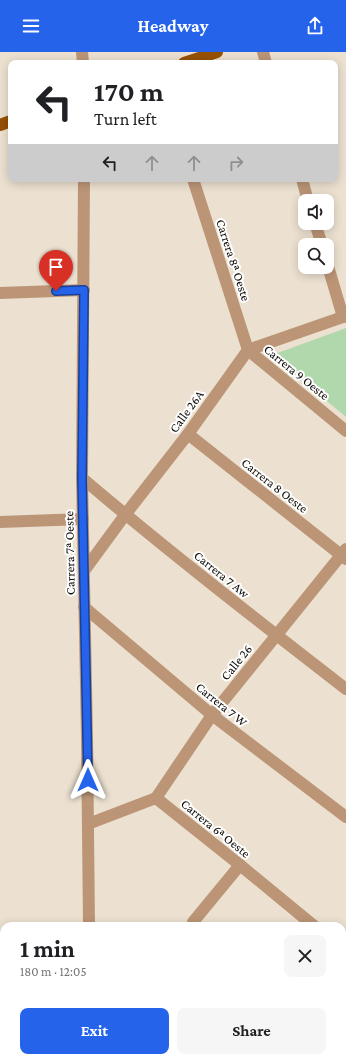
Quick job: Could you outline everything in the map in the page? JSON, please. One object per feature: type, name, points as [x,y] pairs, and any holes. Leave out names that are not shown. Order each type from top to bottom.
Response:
[{"type":"main road","points":[[193,60],[218,52]]},
{"type":"street","name":"Carrera 7ª Oeste","points":[[84,182],[82,478],[89,922]]},
{"type":"street","name":"Carrera 8ª Oeste","points":[[195,182],[248,350]]},
{"type":"street","points":[[303,182],[306,194]]},
{"type":"street","points":[[248,350],[345,316],[331,274]]},
{"type":"street","points":[[0,293],[84,290]]},
{"type":"street","name":"Carrera 9 Oeste","points":[[248,350],[346,431]]},
{"type":"street","name":"Calle 26A","points":[[84,571],[125,515],[188,434],[248,350]]},
{"type":"street","name":"Carrera 8 Oeste","points":[[188,434],[344,554]]},
{"type":"street","name":"Carrera 7 Aw","points":[[82,478],[125,515],[346,689]]},
{"type":"street","points":[[0,522],[83,519]]},
{"type":"street","name":"Calle 26","points":[[156,798],[212,715],[276,635],[344,554]]},
{"type":"street","name":"Carrera 7 W","points":[[84,608],[212,715],[346,817]]},
{"type":"street","points":[[88,824],[156,798]]},
{"type":"street","name":"Carrera 6ª Oeste","points":[[156,798],[309,922]]},
{"type":"street","points":[[192,922],[240,865]]},
{"type":"green space","points":[[346,328],[346,417],[272,355]]},
{"type":"route","points":[[56,291],[84,290],[82,478],[88,780]]}]
